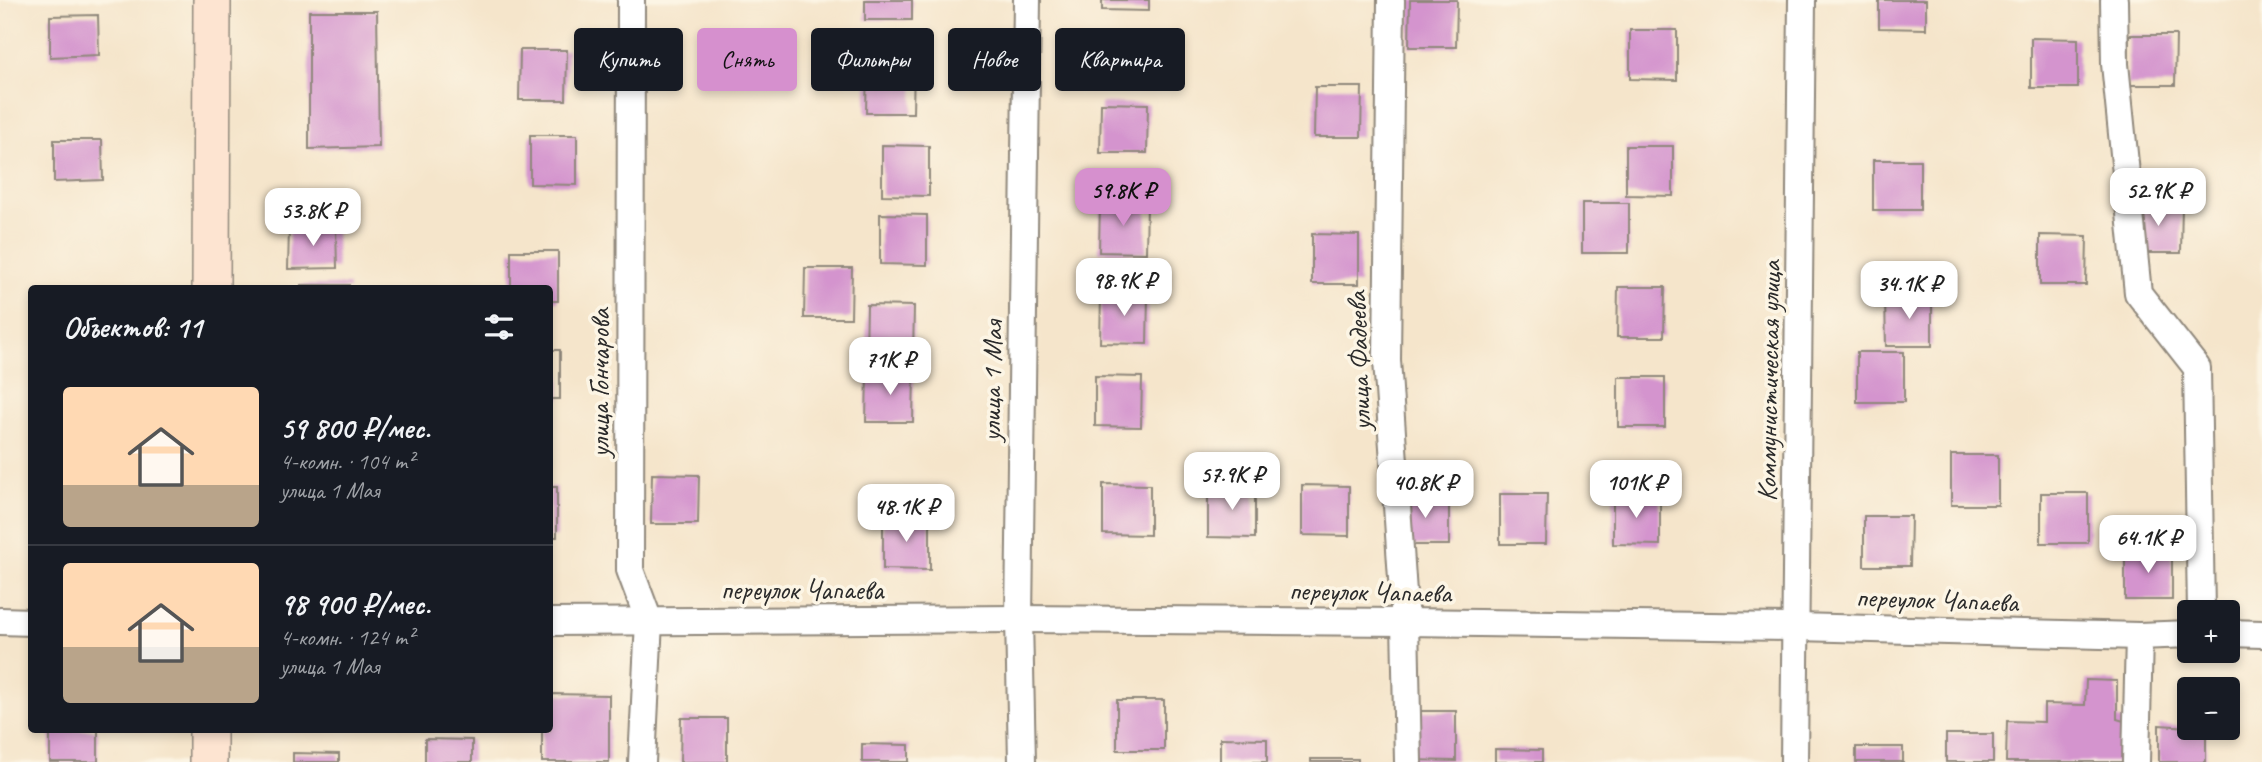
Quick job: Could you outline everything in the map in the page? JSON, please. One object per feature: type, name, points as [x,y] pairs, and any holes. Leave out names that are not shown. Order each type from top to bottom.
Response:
[{"type":"main road","points":[[211,285],[212,0]]},
{"type":"main road","points":[[208,733],[208,762]]},
{"type":"street","name":"улица Гончарова","points":[[631,0],[630,570],[649,621],[642,762]]},
{"type":"street","name":"улица 1 Мая","points":[[1022,762],[1019,619],[1027,0]]},
{"type":"street","name":"улица Фадеева","points":[[1391,0],[1387,360],[1405,622],[1408,762]]},
{"type":"street","name":"Коммунистическая улица","points":[[1794,762],[1802,0]]},
{"type":"street","points":[[2114,0],[2115,64],[2138,293],[2197,368],[2201,600]]},
{"type":"street","name":"переулок Чапаева","points":[[553,622],[1019,619],[1797,627],[2139,636],[2177,634]]},
{"type":"street","points":[[0,621],[28,622]]},
{"type":"street","points":[[2240,633],[2262,634]]},
{"type":"street","points":[[2136,762],[2139,636]]},
{"type":"building","points":[[865,0],[912,0],[912,20],[865,20]]},
{"type":"building","points":[[1102,0],[1149,0],[1149,11],[1102,10]]},
{"type":"building","points":[[1410,0],[1457,0],[1456,47],[1409,47]]},
{"type":"building","points":[[1879,0],[1926,0],[1926,29],[1879,28]]},
{"type":"building","points":[[309,11],[377,11],[379,147],[309,149]]},
{"type":"building","points":[[98,15],[99,55],[50,57],[50,16]]},
{"type":"building","points":[[1630,30],[1677,30],[1677,80],[1630,79]]},
{"type":"building","points":[[2129,35],[2176,35],[2175,85],[2128,85]]},
{"type":"building","points":[[2031,38],[2078,39],[2078,88],[2031,88]]},
{"type":"building","points":[[520,50],[567,50],[566,100],[519,100]]},
{"type":"building","points":[[1315,87],[1362,87],[1361,137],[1314,137]]},
{"type":"building","points":[[866,91],[913,91],[913,113],[866,113]]},
{"type":"building","points":[[1101,103],[1148,104],[1147,153],[1100,153]]},
{"type":"building","points":[[530,135],[577,135],[577,185],[530,184]]},
{"type":"building","points":[[54,140],[102,140],[103,180],[54,182]]},
{"type":"building","points":[[882,145],[929,146],[929,196],[882,195]]},
{"type":"building","points":[[1626,146],[1673,146],[1673,196],[1626,195]]},
{"type":"building","points":[[1873,160],[1920,160],[1920,210],[1873,210]]},
{"type":"building","points":[[1100,203],[1147,203],[1146,253],[1099,252]]},
{"type":"building","points":[[1582,203],[1629,203],[1629,253],[1582,253]]},
{"type":"building","points":[[2135,203],[2182,203],[2181,253],[2134,253]]},
{"type":"building","points":[[880,214],[927,215],[927,265],[880,264]]},
{"type":"building","points":[[336,227],[337,268],[288,269],[289,228]]},
{"type":"building","points":[[1312,234],[1359,235],[1359,284],[1312,284]]},
{"type":"building","points":[[2040,235],[2087,236],[2086,285],[2040,285]]},
{"type":"building","points":[[511,251],[558,251],[558,301],[553,301],[553,285],[511,285]]},
{"type":"building","points":[[805,268],[852,268],[851,318],[804,318]]},
{"type":"building","points":[[1618,287],[1665,287],[1664,337],[1617,337]]},
{"type":"building","points":[[1101,293],[1148,294],[1147,344],[1100,343]]},
{"type":"building","points":[[1885,296],[1932,296],[1932,346],[1886,346]]},
{"type":"building","points":[[867,305],[914,306],[913,356],[866,355]]},
{"type":"building","points":[[553,350],[560,350],[560,399],[553,399]]},
{"type":"building","points":[[1857,352],[1904,352],[1904,402],[1857,402]]},
{"type":"building","points":[[867,372],[914,372],[913,422],[866,422]]},
{"type":"building","points":[[1095,376],[1142,377],[1141,427],[1095,426]]},
{"type":"building","points":[[1618,377],[1665,377],[1665,427],[1618,427]]},
{"type":"building","points":[[1951,455],[1998,455],[1998,505],[1951,505]]},
{"type":"building","points":[[652,474],[699,475],[698,524],[651,524]]},
{"type":"building","points":[[1103,484],[1150,485],[1150,535],[1103,534]]},
{"type":"building","points":[[1302,485],[1349,486],[1349,536],[1302,535]]},
{"type":"building","points":[[553,487],[557,487],[557,537],[553,537]]},
{"type":"building","points":[[1208,487],[1255,488],[1255,538],[1208,537]]},
{"type":"building","points":[[2041,493],[2088,493],[2088,543],[2041,543]]},
{"type":"building","points":[[1500,494],[1547,494],[1546,544],[1500,544]]},
{"type":"building","points":[[1613,494],[1660,495],[1660,545],[1613,544]]},
{"type":"building","points":[[1402,495],[1449,496],[1449,545],[1402,545]]},
{"type":"building","points":[[1864,516],[1911,516],[1910,566],[1864,566]]},
{"type":"building","points":[[883,519],[930,520],[930,570],[883,569]]},
{"type":"building","points":[[2125,550],[2172,550],[2172,600],[2125,600]]},
{"type":"building","points":[[2086,680],[2117,681],[2117,719],[2130,723],[2129,762],[2006,762],[2007,721],[2044,722],[2044,704],[2085,705]]},
{"type":"building","points":[[553,694],[609,695],[609,762],[542,762],[542,733],[553,733]]},
{"type":"building","points":[[1117,700],[1164,700],[1164,750],[1117,750]]},
{"type":"building","points":[[1410,711],[1456,711],[1456,761],[1409,760]]},
{"type":"building","points":[[681,718],[727,718],[727,762],[680,762]]},
{"type":"building","points":[[2159,725],[2177,726],[2177,740],[2206,740],[2206,762],[2159,762]]},
{"type":"building","points":[[50,733],[98,733],[98,762],[50,762]]},
{"type":"building","points":[[1946,734],[1993,734],[1993,762],[1946,762]]},
{"type":"building","points":[[1220,738],[1267,739],[1267,762],[1220,762]]},
{"type":"building","points":[[425,739],[472,740],[472,762],[425,762]]},
{"type":"building","points":[[862,744],[909,745],[909,762],[862,762]]},
{"type":"building","points":[[1856,747],[1903,747],[1903,762],[1856,762]]},
{"type":"building","points":[[1495,749],[1542,750],[1542,762],[1495,762]]},
{"type":"building","points":[[293,753],[339,754],[339,762],[293,762]]},
{"type":"building","points":[[1311,759],[1358,759],[1358,762],[1311,762]]}]
